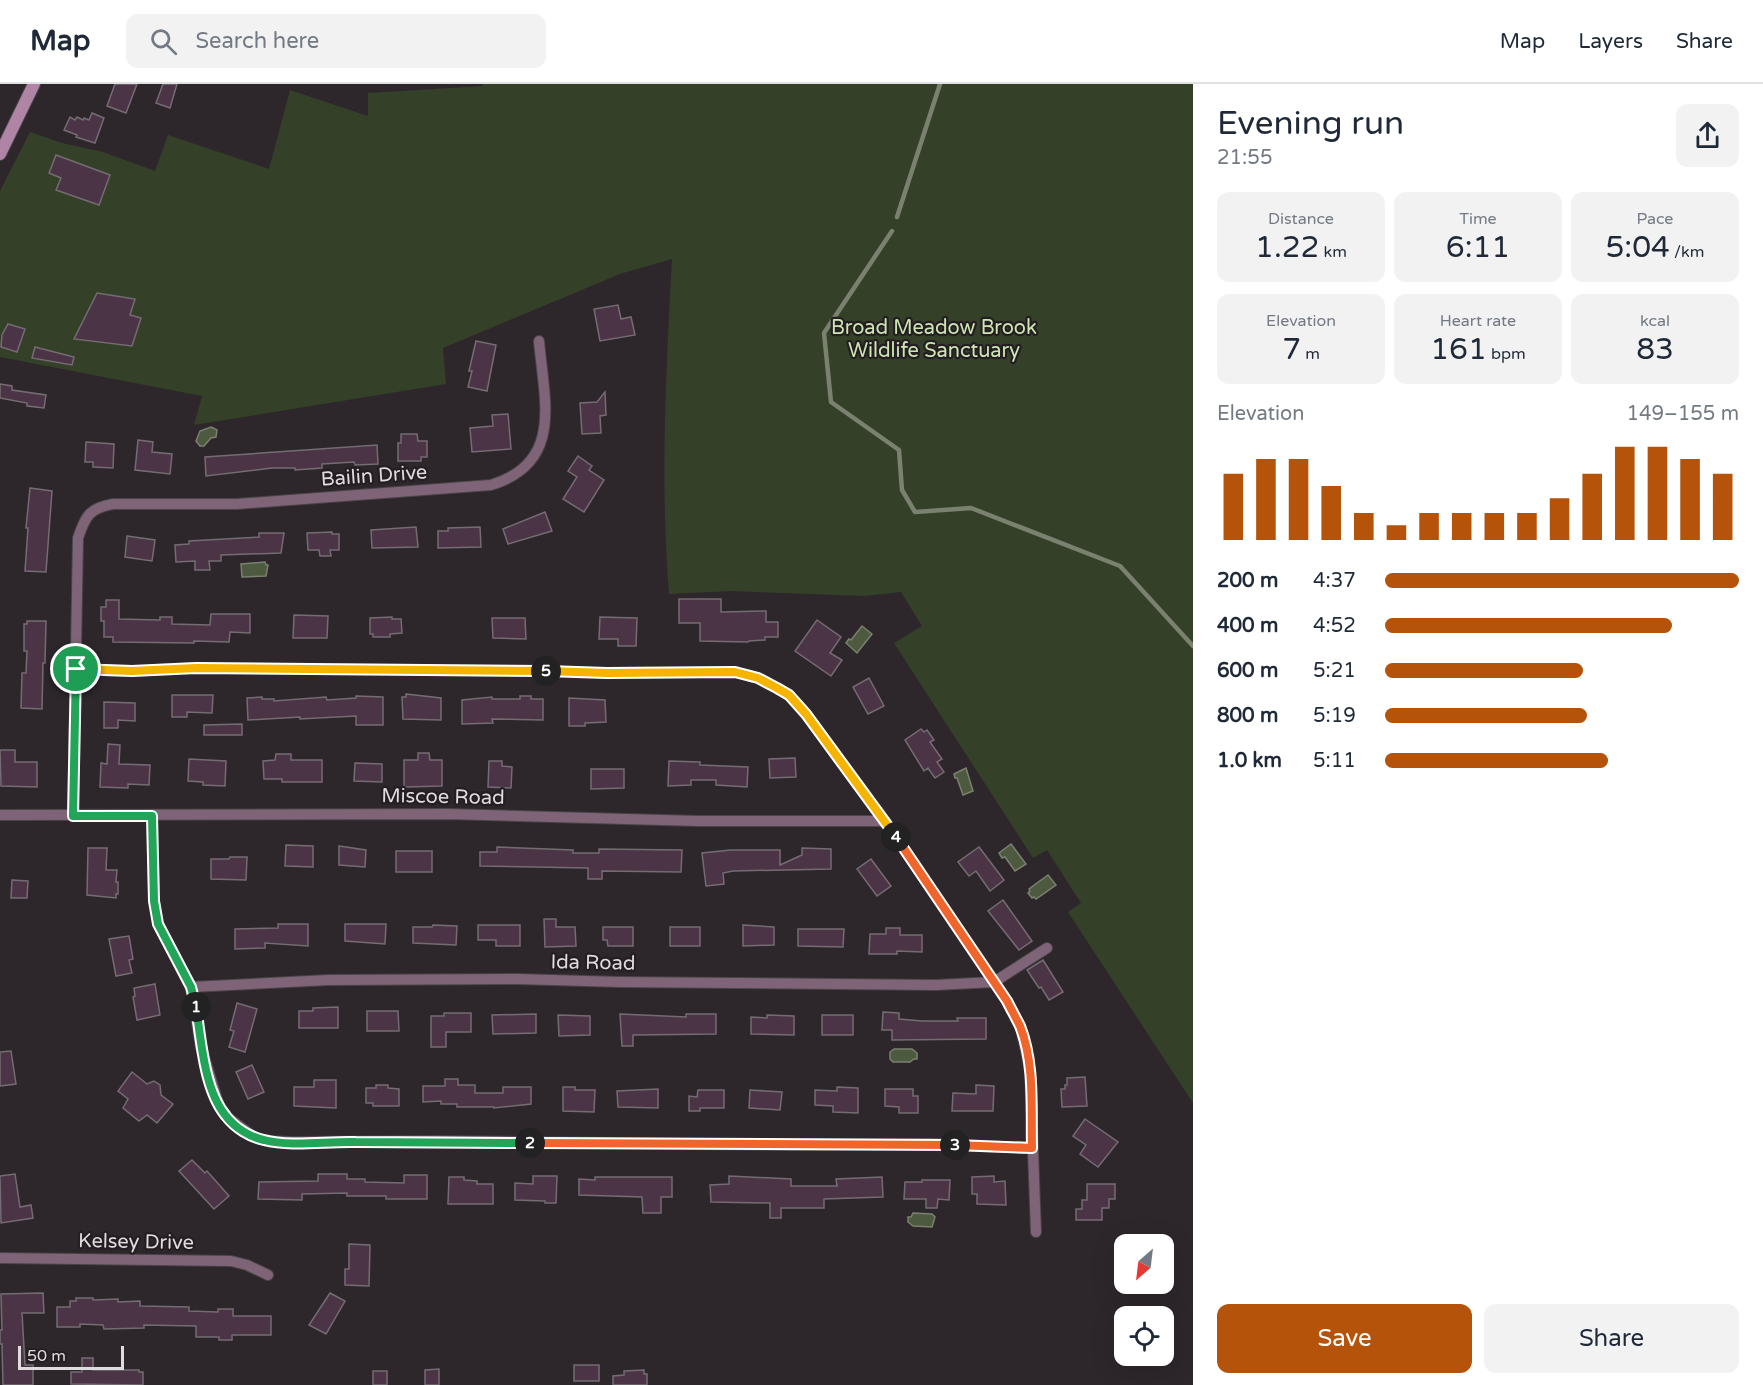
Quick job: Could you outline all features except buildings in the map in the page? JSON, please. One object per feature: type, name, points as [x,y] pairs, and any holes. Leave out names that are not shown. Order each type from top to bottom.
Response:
[{"type":"main road","points":[[0,154],[34,84]]},
{"type":"street","name":"Bailin Drive","points":[[76,669],[78,538],[89,513],[97,508],[113,504],[237,504],[491,485],[507,481],[518,475],[533,459],[544,439],[545,417],[539,341]]},
{"type":"street","points":[[73,816],[76,669],[735,672],[765,681],[789,695],[806,714],[885,821],[1007,1001],[1021,1028],[1030,1070],[1036,1232]]},
{"type":"street","name":"Miscoe Road","points":[[0,815],[448,814],[698,821],[820,819],[885,821]]},
{"type":"street","points":[[152,816],[154,901],[158,924],[191,987],[201,1047],[219,1106],[226,1117],[245,1132],[267,1141],[805,1146],[927,1144],[1032,1148]]},
{"type":"street","points":[[994,982],[1047,948]]},
{"type":"street","name":"Ida Road","points":[[191,987],[355,980],[517,979],[936,985],[994,982]]},
{"type":"street","name":"Kelsey Drive","points":[[0,1258],[231,1261],[247,1265],[268,1275]]},
{"type":"green space","name":"Broad Meadow Brook Wildlife Sanctuary","points":[[483,84],[1193,84],[1193,1103],[1068,912],[1081,903],[1047,850],[1033,858],[894,643],[922,626],[901,592],[864,596],[731,591],[669,594],[664,468],[672,259],[620,274],[443,348],[446,384],[194,425],[202,396],[0,357],[0,191],[30,132],[62,143],[103,152],[155,171],[168,135],[269,169],[290,90],[368,116],[368,93],[482,86]]},
{"type":"shaded area","points":[[211,427],[217,430],[216,437],[211,438],[204,446],[200,446],[196,441],[200,431]]},
{"type":"shaded area","points":[[265,562],[268,565],[266,576],[242,577],[241,564]]},
{"type":"shaded area","points":[[862,626],[872,634],[857,653],[846,643]]},
{"type":"shaded area","points":[[966,768],[973,791],[963,795],[954,774]]},
{"type":"shaded area","points":[[1011,844],[1026,864],[1015,871],[1005,857],[1002,858],[999,853]]},
{"type":"shaded area","points":[[1048,875],[1056,885],[1036,899],[1032,898],[1028,893],[1029,889]]},
{"type":"shaded area","points":[[894,1049],[912,1049],[917,1053],[917,1059],[910,1062],[893,1062],[890,1059],[890,1052]]},
{"type":"shaded area","points":[[913,1213],[932,1214],[935,1217],[932,1227],[913,1226],[908,1222],[908,1217],[911,1217]]},
{"type":"waterway","points":[[897,217],[940,84]]},
{"type":"waterway","points":[[892,231],[824,333],[831,402],[899,450],[902,490],[915,512],[971,508],[1120,566],[1193,646]]},
{"type":"route","points":[[76,669],[735,672],[765,681],[789,695],[806,714],[885,821],[1007,1001],[1021,1028],[1030,1070],[1032,1148],[927,1144],[815,1146],[430,1141],[293,1142],[267,1141],[254,1137],[226,1117],[219,1106],[201,1047],[191,987],[158,924],[154,901],[152,816],[73,816],[76,669]]}]
